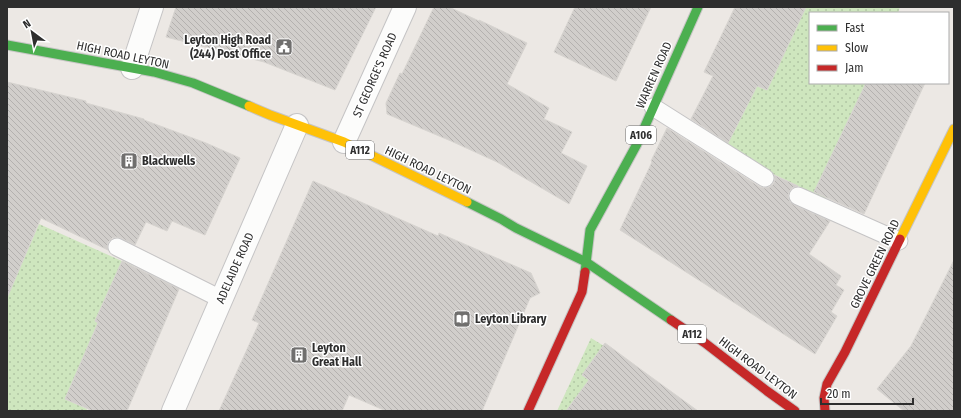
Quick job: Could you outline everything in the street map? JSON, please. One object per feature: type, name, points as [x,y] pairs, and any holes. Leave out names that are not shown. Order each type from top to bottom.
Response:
[{"type":"main road","name":"WARREN ROAD","points":[[586,262],[590,230],[637,144],[698,7]]},
{"type":"main road","name":"HIGH ROAD LEYTON","points":[[7,45],[154,72],[193,84],[344,142],[586,262],[704,343],[795,411]]},
{"type":"main road","name":"GROVE GREEN ROAD","points":[[825,411],[824,398],[827,384],[845,352],[954,129]]},
{"type":"main road","name":"A106","points":[[528,411],[582,292],[586,262]]},
{"type":"street","points":[[132,68],[152,7]]},
{"type":"street","name":"ST GEORGE'S ROAD","points":[[344,142],[405,7]]},
{"type":"street","name":"ADELAIDE ROAD","points":[[172,411],[297,125]]},
{"type":"lane","points":[[653,107],[765,178]]},
{"type":"lane","points":[[798,196],[899,241]]},
{"type":"lane","points":[[117,247],[221,299]]},
{"type":"green space","points":[[805,7],[900,7],[898,12],[809,12],[809,84],[879,84],[866,111],[855,106],[845,127],[832,182],[825,199],[773,174],[720,141],[726,130],[733,133],[748,103],[743,79],[767,90]]},
{"type":"green space","points":[[39,224],[133,266],[124,286],[113,281],[95,321],[98,323],[89,343],[96,347],[78,389],[71,385],[65,399],[87,409],[86,411],[7,411],[7,298],[9,292],[7,281],[13,283]]},
{"type":"green space","points":[[591,338],[604,346],[582,375],[589,380],[567,410],[568,411],[557,411]]},
{"type":"building","points":[[176,7],[376,7],[335,90],[264,62],[166,37]]},
{"type":"building","points":[[434,7],[449,7],[527,43],[507,84],[549,108],[544,119],[572,132],[561,153],[587,166],[569,204],[497,162],[387,114],[386,103],[400,73],[402,74]]},
{"type":"building","points":[[575,7],[651,7],[616,81],[554,52]]},
{"type":"building","points":[[735,7],[806,7],[767,90],[757,86],[728,143],[691,119],[713,76],[704,72]]},
{"type":"building","points":[[7,82],[86,101],[86,103],[144,119],[240,158],[205,235],[172,221],[167,231],[146,222],[135,245],[116,237],[112,238],[108,242],[108,250],[41,218],[7,298]]},
{"type":"building","points":[[866,84],[925,84],[864,214],[814,192]]},
{"type":"building","points":[[667,128],[760,187],[770,187],[774,183],[774,175],[798,186],[792,188],[789,192],[788,197],[790,202],[830,221],[809,254],[841,276],[836,285],[844,290],[831,312],[837,316],[815,354],[620,230]]},
{"type":"building","points":[[313,181],[438,236],[439,233],[531,273],[540,293],[530,298],[482,411],[386,411],[349,395],[342,411],[219,411],[259,323],[252,320]]},
{"type":"building","points":[[954,260],[954,411],[904,411],[877,389],[911,346]]},
{"type":"building","points":[[122,261],[179,289],[127,411],[93,411],[65,399],[98,323],[95,321]]},
{"type":"building","points":[[605,343],[698,411],[566,411],[589,380],[582,375]]},
{"type":"traffic: fast","points":[[585,272],[590,230],[637,144],[698,7]]},
{"type":"traffic: fast","points":[[7,45],[154,72],[193,83],[249,106]]},
{"type":"traffic: fast","points":[[467,202],[586,262],[671,320]]},
{"type":"traffic: slow","points":[[249,106],[344,142],[467,202]]},
{"type":"traffic: slow","points":[[900,239],[954,129]]},
{"type":"traffic: jam","points":[[825,411],[824,398],[827,384],[845,352],[900,239]]},
{"type":"traffic: jam","points":[[528,411],[582,292],[585,272]]},
{"type":"traffic: jam","points":[[671,320],[705,343],[795,411]]},
{"type":"place","name":"Leyton High Road (244) Post Office","points":[[284,47]]},
{"type":"place","name":"Blackwells","points":[[129,161]]},
{"type":"place","name":"Leyton Library","points":[[462,319]]},
{"type":"place","name":"Leyton Great Hall","points":[[299,355]]}]
